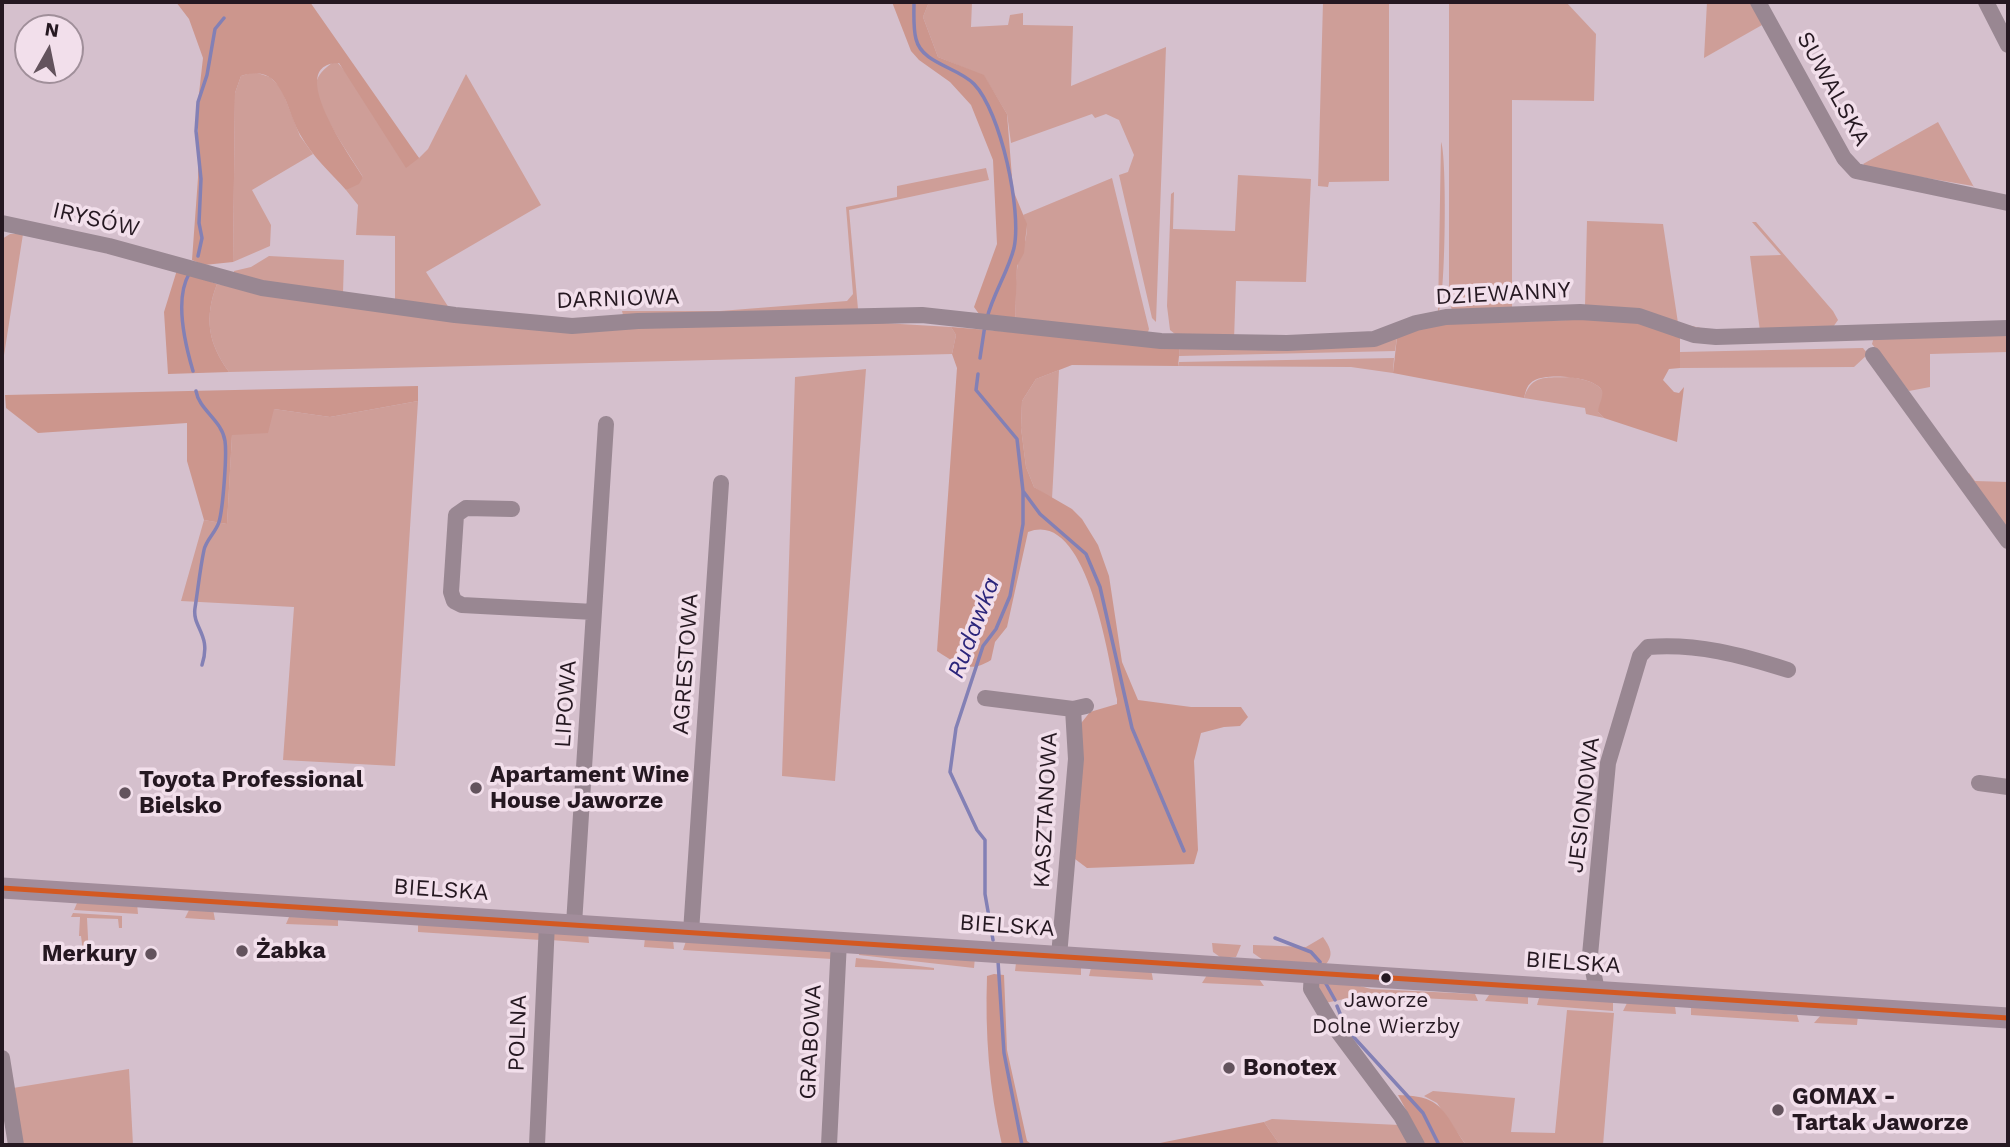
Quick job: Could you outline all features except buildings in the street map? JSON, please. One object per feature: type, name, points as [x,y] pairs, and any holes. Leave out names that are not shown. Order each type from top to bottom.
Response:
[{"type":"main road","name":"BIELSKA","points":[[2,888],[2008,1018]]},
{"type":"street","name":"SUWALSKA","points":[[1758,2],[1844,158],[1856,171],[2008,203]]},
{"type":"street","points":[[1986,2],[2008,45]]},
{"type":"street","name":"IRYSÓW","points":[[2,223],[219,275]]},
{"type":"street","name":"DARNIOWA","points":[[219,275],[262,288],[455,315],[572,326],[638,321],[862,315],[940,316],[979,321]]},
{"type":"street","name":"DZIEWANNY","points":[[979,321],[1161,341],[1224,343],[1374,340],[1434,319],[1580,312],[1639,316],[1705,337],[1863,330],[2008,328]]},
{"type":"street","points":[[1873,355],[2008,541]]},
{"type":"street","name":"LIPOWA","points":[[574,924],[606,424]]},
{"type":"street","name":"AGRESTOWA","points":[[691,932],[721,483]]},
{"type":"street","points":[[512,509],[466,508],[456,515],[451,592],[454,601],[462,605],[594,612]]},
{"type":"street","name":"JESIONOWA","points":[[1597,991],[1590,955],[1608,763],[1640,656],[1648,647],[1672,645],[1727,651],[1788,670]]},
{"type":"street","name":"KASZTANOWA","points":[[985,698],[1080,707],[1059,956]]},
{"type":"street","points":[[1979,783],[2008,787]]},
{"type":"street","name":"POLNA","points":[[537,1145],[547,923]]},
{"type":"street","name":"GRABOWA","points":[[829,1145],[839,942]]},
{"type":"street","points":[[1312,972],[1311,989],[1330,1021],[1401,1116],[1417,1145]]},
{"type":"street","points":[[2,1058],[16,1145]]},
{"type":"shaded area","points":[[176,2],[310,2],[419,158],[406,168],[339,63],[323,67],[317,78],[319,95],[336,133],[363,177],[359,184],[346,190],[305,143],[275,82],[266,75],[255,73],[241,76],[235,93],[233,262],[204,265],[192,260],[198,178],[198,102],[203,58],[189,19]]},
{"type":"shaded area","points":[[892,2],[929,2],[923,17],[938,57],[984,75],[1007,114],[1013,190],[1027,224],[1024,253],[1017,266],[1015,322],[979,314],[974,307],[997,244],[993,160],[971,105],[950,82],[911,51]]},
{"type":"shaded area","points":[[929,2],[972,2],[971,27],[1008,25],[1010,15],[1023,13],[1023,25],[1073,26],[1071,86],[1166,47],[1156,322],[1152,318],[1119,175],[1128,172],[1134,155],[1119,120],[1106,114],[1095,118],[1092,114],[1011,143],[1007,114],[984,76],[938,57],[923,17]]},
{"type":"shaded area","points":[[1323,2],[1389,2],[1389,181],[1329,182],[1328,187],[1318,186]]},
{"type":"shaded area","points":[[1449,2],[1566,2],[1596,34],[1594,101],[1512,100],[1512,310],[1453,313],[1449,301]]},
{"type":"shaded area","points":[[1707,2],[1751,2],[1762,25],[1704,58]]},
{"type":"shaded area","points":[[332,63],[338,63],[419,158],[428,149],[466,74],[541,205],[426,272],[449,308],[395,300],[395,236],[356,235],[358,205],[346,190],[363,177],[327,118],[317,94],[318,78]]},
{"type":"shaded area","points":[[254,72],[270,77],[281,88],[300,136],[313,154],[252,190],[271,225],[270,246],[233,262],[235,93],[241,76]]},
{"type":"shaded area","points":[[1938,122],[1975,189],[1973,186],[1868,168],[1863,164]]},
{"type":"shaded area","points":[[1441,142],[1445,228],[1443,283],[1438,314]]},
{"type":"shaded area","points":[[986,168],[989,180],[849,210],[858,309],[623,315],[622,311],[720,311],[847,301],[853,294],[846,207],[897,197],[897,186]]},
{"type":"shaded area","points":[[1238,175],[1311,179],[1306,282],[1236,281],[1234,340],[1175,334],[1170,330],[1167,306],[1171,194],[1174,192],[1173,229],[1235,231]]},
{"type":"shaded area","points":[[1112,178],[1149,329],[1147,335],[1015,322],[1017,270],[1027,230],[1023,215]]},
{"type":"shaded area","points":[[1587,221],[1663,224],[1678,323],[1724,333],[1585,306]]},
{"type":"shaded area","points":[[1752,222],[1756,222],[1833,311],[1838,320],[1833,327],[1760,331],[1750,256],[1781,255]]},
{"type":"shaded area","points":[[10,234],[23,234],[2,368],[2,239]]},
{"type":"shaded area","points":[[269,256],[344,260],[343,293],[234,277],[234,271],[251,267]]},
{"type":"shaded area","points":[[177,270],[217,284],[210,308],[210,330],[216,351],[229,372],[168,374],[164,312]]},
{"type":"shaded area","points":[[217,284],[452,318],[866,322],[951,327],[956,335],[952,354],[229,372],[216,351],[210,330],[210,308]]},
{"type":"shaded area","points":[[1626,318],[1680,335],[1680,368],[1669,369],[1663,380],[1674,392],[1679,393],[1684,387],[1677,442],[1604,418],[1598,412],[1602,391],[1591,382],[1581,379],[1560,376],[1535,380],[1530,383],[1524,398],[1393,373],[1397,337],[1423,325]]},
{"type":"shaded area","points":[[951,327],[1180,346],[1178,366],[1072,365],[1036,379],[1022,401],[1021,428],[1026,467],[1034,487],[1072,509],[1082,519],[1098,545],[1109,576],[1122,662],[1138,700],[1191,707],[1241,707],[1248,717],[1240,726],[1201,733],[1194,761],[1198,850],[1194,864],[1087,868],[1075,859],[1078,727],[1090,712],[1117,704],[1117,699],[1092,593],[1080,565],[1066,543],[1049,531],[1028,532],[1007,627],[995,642],[991,660],[976,666],[963,666],[937,651],[957,368],[952,354],[956,335]]},
{"type":"shaded area","points":[[2008,332],[2008,352],[1930,354],[1930,387],[1909,391],[1872,344],[1874,337]]},
{"type":"shaded area","points":[[1397,337],[1395,351],[1179,356],[1180,346]]},
{"type":"shaded area","points":[[1863,348],[1868,354],[1854,367],[1680,368],[1680,352]]},
{"type":"shaded area","points":[[1394,358],[1393,373],[1351,367],[1178,366],[1179,362]]},
{"type":"shaded area","points":[[866,369],[835,781],[782,776],[795,377]]},
{"type":"shaded area","points":[[1059,370],[1052,499],[1034,487],[1026,467],[1021,428],[1022,401],[1036,379]]},
{"type":"shaded area","points":[[1571,377],[1598,386],[1604,394],[1598,412],[1604,418],[1586,414],[1585,408],[1524,398],[1531,384],[1542,378]]},
{"type":"shaded area","points":[[418,386],[418,401],[330,417],[274,409],[268,433],[232,435],[227,524],[204,520],[187,461],[187,423],[38,433],[6,408],[5,395]]},
{"type":"shaded area","points":[[418,401],[395,766],[283,760],[294,607],[181,601],[204,520],[227,524],[232,435],[274,409],[330,417]]},
{"type":"shaded area","points":[[1969,473],[1975,481],[2008,482],[2008,533],[1968,478]]},
{"type":"shaded area","points":[[77,903],[137,903],[138,914],[74,910]]},
{"type":"shaded area","points":[[213,909],[215,920],[185,918],[189,910]]},
{"type":"shaded area","points":[[73,913],[122,916],[122,928],[119,928],[118,919],[87,918],[89,957],[81,957],[78,953],[83,952],[79,936],[80,917],[71,917]]},
{"type":"shaded area","points":[[289,917],[338,918],[338,926],[286,924]]},
{"type":"shaded area","points":[[418,924],[540,931],[541,940],[418,932]]},
{"type":"shaded area","points":[[555,930],[588,932],[589,943],[551,940]]},
{"type":"shaded area","points":[[1323,937],[1331,953],[1326,964],[1263,960],[1253,953],[1253,945],[1306,947]]},
{"type":"shaded area","points":[[645,938],[673,940],[674,949],[644,947]]},
{"type":"shaded area","points":[[687,938],[830,948],[832,959],[683,950]]},
{"type":"shaded area","points":[[1212,943],[1241,945],[1236,957],[1220,957],[1213,952]]},
{"type":"shaded area","points":[[859,952],[975,957],[974,968],[859,955]]},
{"type":"shaded area","points":[[856,958],[934,968],[934,970],[855,967]]},
{"type":"shaded area","points":[[1016,963],[1081,968],[1081,975],[1015,971]]},
{"type":"shaded area","points":[[1091,968],[1151,969],[1153,980],[1089,976]]},
{"type":"shaded area","points":[[1004,975],[1007,1050],[1027,1141],[1033,1145],[1002,1145],[987,1040],[987,976]]},
{"type":"shaded area","points":[[1207,975],[1259,979],[1264,986],[1202,983]]},
{"type":"shaded area","points":[[1317,982],[1349,983],[1371,989],[1475,994],[1478,1001],[1364,995],[1325,1003]]},
{"type":"shaded area","points":[[1491,992],[1528,995],[1528,1004],[1485,1001]]},
{"type":"shaded area","points":[[1540,995],[1613,1002],[1613,1011],[1537,1005]]},
{"type":"shaded area","points":[[1628,1001],[1675,1006],[1676,1014],[1623,1011]]},
{"type":"shaded area","points":[[1691,1006],[1797,1015],[1799,1022],[1691,1015]]},
{"type":"shaded area","points":[[1567,1010],[1614,1013],[1603,1145],[1466,1145],[1437,1103],[1424,1096],[1433,1091],[1515,1098],[1511,1132],[1555,1133]]},
{"type":"shaded area","points":[[1821,1015],[1858,1015],[1857,1025],[1814,1023]]},
{"type":"shaded area","points":[[129,1069],[133,1145],[22,1145],[13,1088]]},
{"type":"shaded area","points":[[1398,1095],[1424,1098],[1440,1107],[1466,1145],[1425,1145]]},
{"type":"shaded area","points":[[1272,1119],[1399,1125],[1410,1145],[1280,1145],[1264,1122]]},
{"type":"shaded area","points":[[1264,1122],[1280,1145],[1150,1145]]},
{"type":"waterway","name":"Rudawka","points":[[914,2],[914,30],[920,47],[933,60],[974,84],[993,116],[1007,163],[1015,211],[1014,248],[987,318]]},
{"type":"waterway","points":[[198,256],[202,238],[199,223],[201,179],[196,131],[198,102],[207,75],[215,29],[224,18]]},
{"type":"waterway","points":[[189,274],[182,296],[182,322],[193,371]]},
{"type":"waterway","name":"Rudawka","points":[[980,358],[985,325]]},
{"type":"waterway","name":"Rudawka","points":[[978,374],[976,390],[1017,439],[1023,491],[1023,524],[1010,596],[996,629],[983,646],[956,728],[950,772],[977,830],[985,840],[985,894],[993,940]]},
{"type":"waterway","points":[[196,391],[201,404],[220,427],[225,441],[220,515],[218,526],[204,550],[195,608],[196,621],[205,646],[202,665]]},
{"type":"waterway","points":[[1023,491],[1040,514],[1086,554],[1100,587],[1132,728],[1184,851]]},
{"type":"waterway","points":[[1275,938],[1311,952],[1320,962]]},
{"type":"waterway","name":"Rudawka","points":[[998,961],[1004,1053],[1022,1145]]},
{"type":"waterway","points":[[1325,982],[1335,1000]]},
{"type":"waterway","points":[[1337,1006],[1341,1016]]},
{"type":"waterway","points":[[1349,1032],[1423,1113],[1439,1145]]},
{"type":"transit line","points":[[2,888],[2008,1018]]},
{"type":"place","name":"Apartament Wine House Jaworze","points":[[476,788]]},
{"type":"place","name":"Toyota Professional Bielsko","points":[[125,793]]},
{"type":"place","name":"Żabka","points":[[242,951]]},
{"type":"place","name":"Merkury","points":[[151,954]]},
{"type":"place","name":"Jaworze Dolne Wierzby","points":[[1386,978]]},
{"type":"place","name":"Bonotex","points":[[1229,1068]]},
{"type":"place","name":"GOMAX - Tartak Jaworze","points":[[1778,1110]]}]
